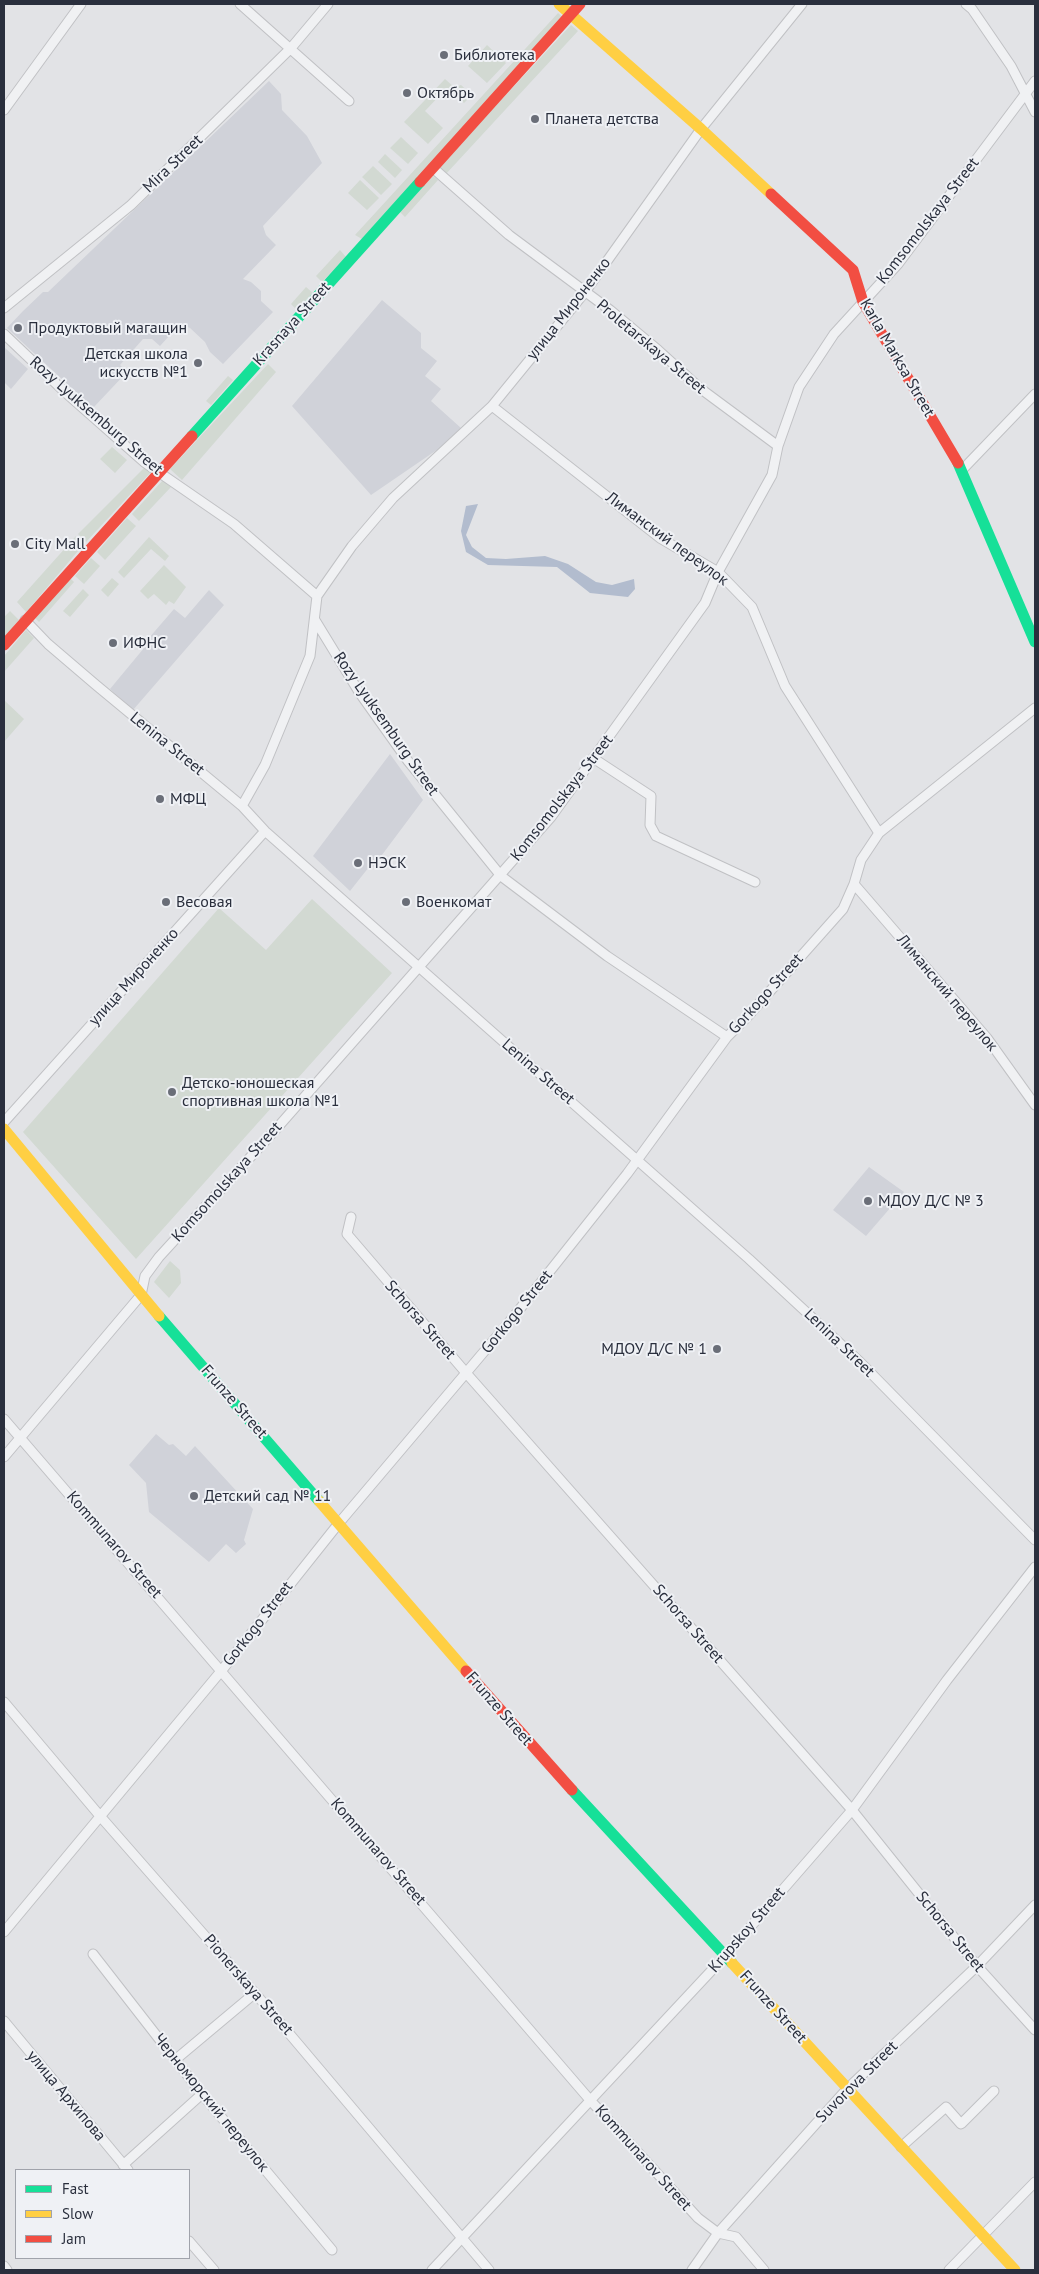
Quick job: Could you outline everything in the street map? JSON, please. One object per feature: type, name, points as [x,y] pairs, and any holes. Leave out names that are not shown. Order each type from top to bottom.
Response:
[{"type":"main road","name":"Karla Marksa Street","points":[[559,4],[701,129],[854,270],[863,302],[962,470],[1035,642]]},
{"type":"main road","name":"Krasnaya Street","points":[[4,645],[157,472],[580,4]]},
{"type":"main road","name":"Frunze Street","points":[[4,1129],[141,1295],[519,1733],[1015,2270]]},
{"type":"street","points":[[4,110],[81,4]]},
{"type":"street","points":[[240,4],[349,102]]},
{"type":"street","name":"Mira Street","points":[[4,308],[131,205],[291,48],[328,4]]},
{"type":"street","name":"улица Мироненко","points":[[317,596],[352,546],[392,498],[492,406],[585,292],[701,129],[802,4]]},
{"type":"street","points":[[966,4],[972,9],[1011,66],[1035,112]]},
{"type":"street","name":"Komsomolskaya Street","points":[[4,1457],[141,1295],[145,1276],[159,1257],[277,1128],[551,817],[705,603],[718,572],[772,475],[778,446],[799,387],[834,334],[898,264],[1035,80]]},
{"type":"street","name":"Proletarskaya Street","points":[[433,168],[509,235],[634,329],[701,389],[778,446]]},
{"type":"street","name":"Rozy Lyuksemburg Street","points":[[4,334],[68,394],[157,472],[185,495],[234,524],[317,596]]},
{"type":"street","points":[[962,470],[1035,394]]},
{"type":"street","name":"Лиманский переулок","points":[[492,406],[660,538],[718,572],[752,607],[785,686],[879,833]]},
{"type":"street","points":[[242,806],[265,765],[310,656],[317,596]]},
{"type":"street","name":"Lenina Street","points":[[25,620],[48,644],[89,680],[242,806],[265,831],[749,1259],[860,1362],[1035,1540]]},
{"type":"street","name":"Rozy Lyuksemburg Street","points":[[315,620],[359,692],[408,761],[501,876],[607,956],[727,1037]]},
{"type":"street","name":"Gorkogo Street","points":[[4,1932],[222,1670],[339,1523],[467,1374],[637,1160],[727,1037],[748,1016],[842,909],[854,884],[861,860],[879,833],[1035,708]]},
{"type":"street","points":[[593,758],[651,796],[650,825],[656,836],[755,882]]},
{"type":"street","name":"улица Мироненко","points":[[4,1122],[265,831]]},
{"type":"street","name":"Лиманский переулок","points":[[854,884],[987,1038],[1035,1105]]},
{"type":"street","name":"Schorsa Street","points":[[351,1217],[347,1234],[467,1374],[852,1810],[976,1966],[1035,2030]]},
{"type":"street","name":"Kommunarov Street","points":[[4,1418],[590,2100],[698,2218],[718,2233],[736,2238],[764,2270]]},
{"type":"street","name":"Krupskoy Street","points":[[432,2270],[463,2239],[726,1955],[852,1810],[947,1680],[1035,1567]]},
{"type":"street","name":"Pionerskaya Street","points":[[4,1702],[100,1816],[255,1993],[489,2270]]},
{"type":"street","name":"Suvorova Street","points":[[692,2270],[718,2233],[847,2089],[976,1966],[1035,1905]]},
{"type":"street","name":"Черноморский переулок","points":[[93,1954],[202,2094],[332,2250]]},
{"type":"street","points":[[175,2060],[255,1993]]},
{"type":"street","name":"улица Архипова","points":[[4,2022],[125,2168]]},
{"type":"street","points":[[901,2147],[946,2106],[961,2124],[994,2091]]},
{"type":"street","points":[[125,2168],[202,2094]]},
{"type":"street","points":[[949,2270],[1035,2182]]},
{"type":"street","points":[[190,2242],[214,2270]]},
{"type":"street","points":[[4,2266],[7,2270]]},
{"type":"shaded area","points":[[558,13],[563,17],[362,239],[355,235]]},
{"type":"shaded area","points":[[571,25],[578,31],[445,175],[438,168]]},
{"type":"shaded area","points":[[487,45],[506,63],[487,83],[468,66]]},
{"type":"shaded area","points":[[445,79],[454,87],[447,94],[443,92],[425,111],[443,128],[428,144],[404,122]]},
{"type":"shaded area","points":[[269,81],[281,94],[282,110],[307,136],[322,163],[263,226],[266,235],[276,245],[243,279],[251,282],[261,291],[261,301],[273,312],[223,364],[210,352],[205,342],[190,328],[180,324],[160,346],[152,339],[143,339],[120,365],[127,372],[93,408],[7,328],[43,292],[48,292]]},
{"type":"shaded area","points":[[461,85],[472,95],[464,103],[452,91],[455,87]]},
{"type":"shaded area","points":[[401,137],[418,153],[408,164],[390,148]]},
{"type":"shaded area","points":[[385,154],[402,170],[395,178],[378,162]]},
{"type":"shaded area","points":[[373,166],[392,184],[381,195],[362,177]]},
{"type":"shaded area","points":[[433,176],[438,180],[405,217],[400,212]]},
{"type":"shaded area","points":[[360,180],[379,198],[367,210],[348,193]]},
{"type":"shaded area","points":[[340,250],[346,257],[322,282],[316,276]]},
{"type":"shaded area","points":[[306,287],[313,293],[297,310],[291,304]]},
{"type":"shaded area","points":[[382,300],[421,333],[421,348],[437,361],[425,376],[441,389],[431,401],[461,428],[447,443],[371,495],[292,406]]},
{"type":"shaded area","points":[[4,347],[28,369],[11,389],[4,382]]},
{"type":"shaded area","points":[[268,364],[276,372],[182,480],[170,469]]},
{"type":"shaded area","points":[[228,376],[233,380],[211,405],[206,401]]},
{"type":"shaded area","points":[[112,447],[127,460],[115,473],[100,459]]},
{"type":"shaded area","points":[[145,467],[151,472],[86,542],[78,534]]},
{"type":"shaded area","points":[[163,480],[171,487],[139,521],[132,514]]},
{"type":"shaded area","points":[[127,518],[136,526],[105,560],[97,552]]},
{"type":"shaded area","points":[[76,536],[84,544],[26,612],[17,602]]},
{"type":"shaded area","points":[[149,537],[169,556],[165,561],[151,549],[124,578],[118,572]]},
{"type":"shaded area","points":[[91,558],[100,566],[84,584],[75,576]]},
{"type":"shaded area","points":[[164,565],[186,587],[174,604],[169,601],[166,605],[154,594],[148,599],[140,591]]},
{"type":"shaded area","points":[[70,578],[74,582],[39,622],[35,618]]},
{"type":"shaded area","points":[[112,578],[119,584],[108,597],[101,590]]},
{"type":"shaded area","points":[[83,589],[89,595],[70,617],[63,611]]},
{"type":"shaded area","points":[[209,590],[224,605],[133,710],[110,689],[144,648],[142,646],[174,609],[185,618]]},
{"type":"shaded area","points":[[10,611],[19,620],[4,637],[4,617]]},
{"type":"shaded area","points":[[26,630],[34,638],[4,672],[4,656]]},
{"type":"shaded area","points":[[4,700],[24,719],[4,742]]},
{"type":"shaded area","points":[[390,754],[423,800],[373,867],[369,867],[350,891],[313,856]]},
{"type":"shaded area","name":"Детско-юношеская спортивная школа №1","points":[[312,899],[392,973],[136,1259],[23,1132],[219,908],[266,950]]},
{"type":"shaded area","name":"МДОУ Д/С № 3","points":[[869,1167],[904,1192],[866,1236],[833,1210]]},
{"type":"shaded area","points":[[170,1261],[180,1270],[181,1283],[169,1298],[154,1282]]},
{"type":"shaded area","name":"Детский сад № 11","points":[[156,1434],[169,1445],[173,1444],[186,1456],[195,1446],[253,1509],[244,1540],[246,1544],[236,1553],[226,1544],[209,1562],[149,1512],[146,1483],[129,1465]]},
{"type":"water","points":[[478,504],[466,535],[472,547],[486,558],[506,559],[545,556],[568,564],[596,582],[612,585],[634,579],[635,589],[628,597],[590,593],[557,567],[488,565],[466,552],[461,531],[466,506]]},
{"type":"traffic: fast","points":[[192,436],[420,182]]},
{"type":"traffic: fast","points":[[958,463],[1035,642]]},
{"type":"traffic: fast","points":[[159,1316],[319,1501]]},
{"type":"traffic: fast","points":[[572,1790],[732,1963]]},
{"type":"traffic: slow","points":[[559,4],[701,129],[771,194]]},
{"type":"traffic: slow","points":[[4,1129],[159,1316]]},
{"type":"traffic: slow","points":[[319,1501],[466,1671]]},
{"type":"traffic: slow","points":[[732,1963],[1015,2270]]},
{"type":"traffic: jam","points":[[420,182],[580,4]]},
{"type":"traffic: jam","points":[[771,194],[853,270],[863,302],[958,463]]},
{"type":"traffic: jam","points":[[4,645],[192,436]]},
{"type":"traffic: jam","points":[[466,1671],[572,1790]]},
{"type":"place","name":"Библиотека","points":[[444,55]]},
{"type":"place","name":"Октябрь","points":[[407,93]]},
{"type":"place","name":"Планета детства","points":[[535,119]]},
{"type":"place","name":"Продуктовый магащин","points":[[18,328]]},
{"type":"place","name":"Детская школа искусств №1","points":[[198,363]]},
{"type":"place","name":"City Mall","points":[[15,544]]},
{"type":"place","name":"ИФНС","points":[[113,643]]},
{"type":"place","name":"МФЦ","points":[[160,799]]},
{"type":"place","name":"НЭСК","points":[[358,863]]},
{"type":"place","name":"Весовая","points":[[166,902]]},
{"type":"place","name":"Военкомат","points":[[406,902]]},
{"type":"place","name":"Детско-юношеская спортивная школа №1","points":[[172,1092]]},
{"type":"place","name":"МДОУ Д/С № 3","points":[[868,1201]]},
{"type":"place","name":"МДОУ Д/С № 1","points":[[717,1349]]},
{"type":"place","name":"Детский сад № 11","points":[[194,1496]]}]
